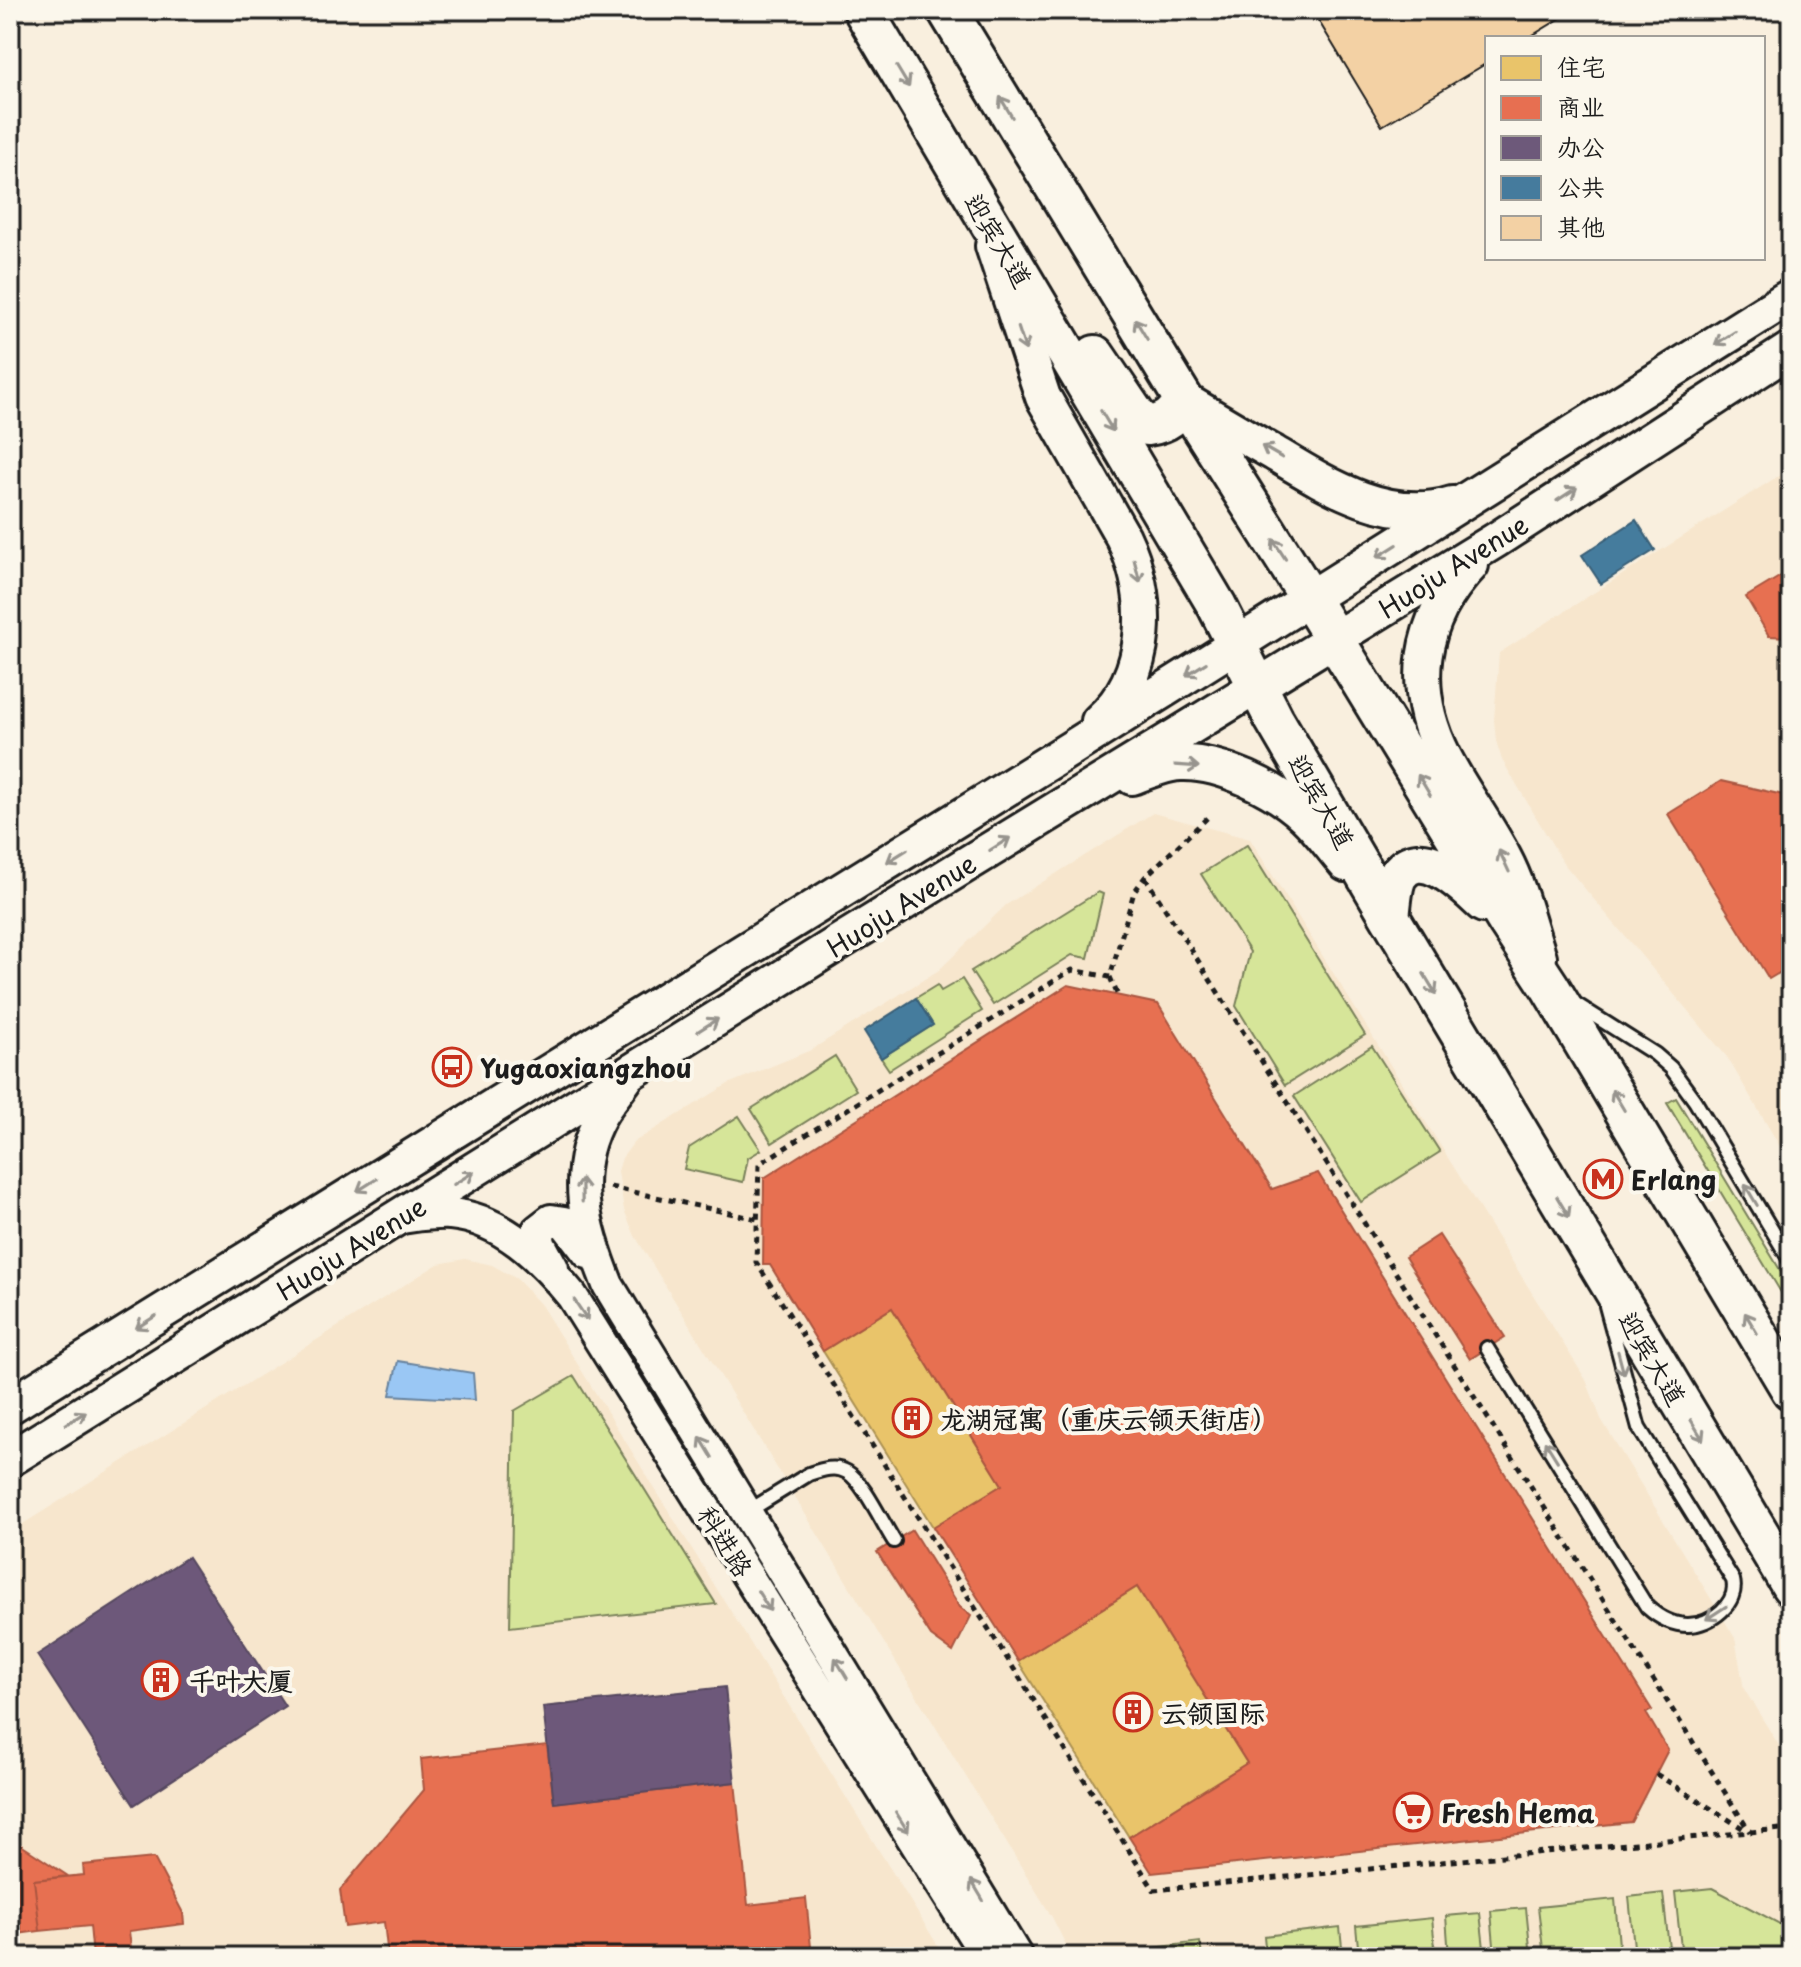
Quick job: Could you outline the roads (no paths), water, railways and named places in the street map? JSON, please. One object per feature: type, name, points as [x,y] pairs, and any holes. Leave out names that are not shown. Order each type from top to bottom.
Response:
[{"type":"highway","name":"迎宾大道","points":[[863,10],[1217,606],[1274,719],[1390,917],[1791,1586]]},
{"type":"highway","points":[[947,10],[1184,400],[1550,987],[1791,1390]]},
{"type":"highway","points":[[982,211],[1075,326],[1137,417],[1148,426],[1164,423],[1176,414],[1184,400]]},
{"type":"highway","points":[[1390,917],[1399,874],[1409,866],[1421,863],[1451,874],[1508,923]]},
{"type":"main road","points":[[982,211],[1043,397],[1123,537],[1140,583],[1143,607],[1141,635],[1137,660],[1128,682],[1106,715],[1059,756]]},
{"type":"main road","name":"Huoju Avenue","points":[[10,1406],[1475,497],[1791,296]]},
{"type":"main road","name":"Huoju Avenue","points":[[10,1459],[1061,806],[1496,540],[1791,349]]},
{"type":"main road","points":[[1184,400],[1328,485],[1391,508],[1439,508],[1475,497]]},
{"type":"main road","points":[[1496,540],[1451,588],[1437,611],[1424,653],[1425,704],[1445,758],[1505,860],[1550,987]]},
{"type":"main road","points":[[1061,806],[1149,770],[1181,763],[1232,773],[1272,791],[1305,816],[1390,917]]},
{"type":"street","points":[[608,1285],[584,1218],[581,1191],[583,1163],[602,1114],[634,1071]]},
{"type":"street","name":"科进路","points":[[400,1218],[453,1214],[471,1219],[509,1236],[528,1249],[559,1280],[596,1332],[987,1957]]},
{"type":"street","points":[[559,1280],[538,1237],[538,1230],[543,1224],[557,1219],[576,1234],[608,1285],[1017,1957]]},
{"type":"lane","points":[[1550,987],[1655,1054],[1671,1068],[1695,1101],[1791,1262]]},
{"type":"lane","points":[[1487,1348],[1647,1607],[1667,1620],[1687,1625],[1704,1621],[1727,1606],[1735,1595],[1733,1580],[1639,1428],[1595,1260]]},
{"type":"lane","points":[[746,1512],[809,1474],[841,1469],[855,1479],[894,1541]]},
{"type":"water","points":[[398,1361],[473,1373],[475,1400],[390,1395]]},
{"type":"place","name":"Yugaoxiangzhou","points":[[452,1067]]},
{"type":"place","name":"Erlang","points":[[1603,1179]]},
{"type":"place","name":"龙湖冠寓（重庆云领天街店）","points":[[912,1418]]},
{"type":"place","name":"千叶大厦","points":[[161,1680]]},
{"type":"place","name":"云领国际","points":[[1133,1712]]},
{"type":"place","name":"Fresh Hema","points":[[1413,1812]]}]
